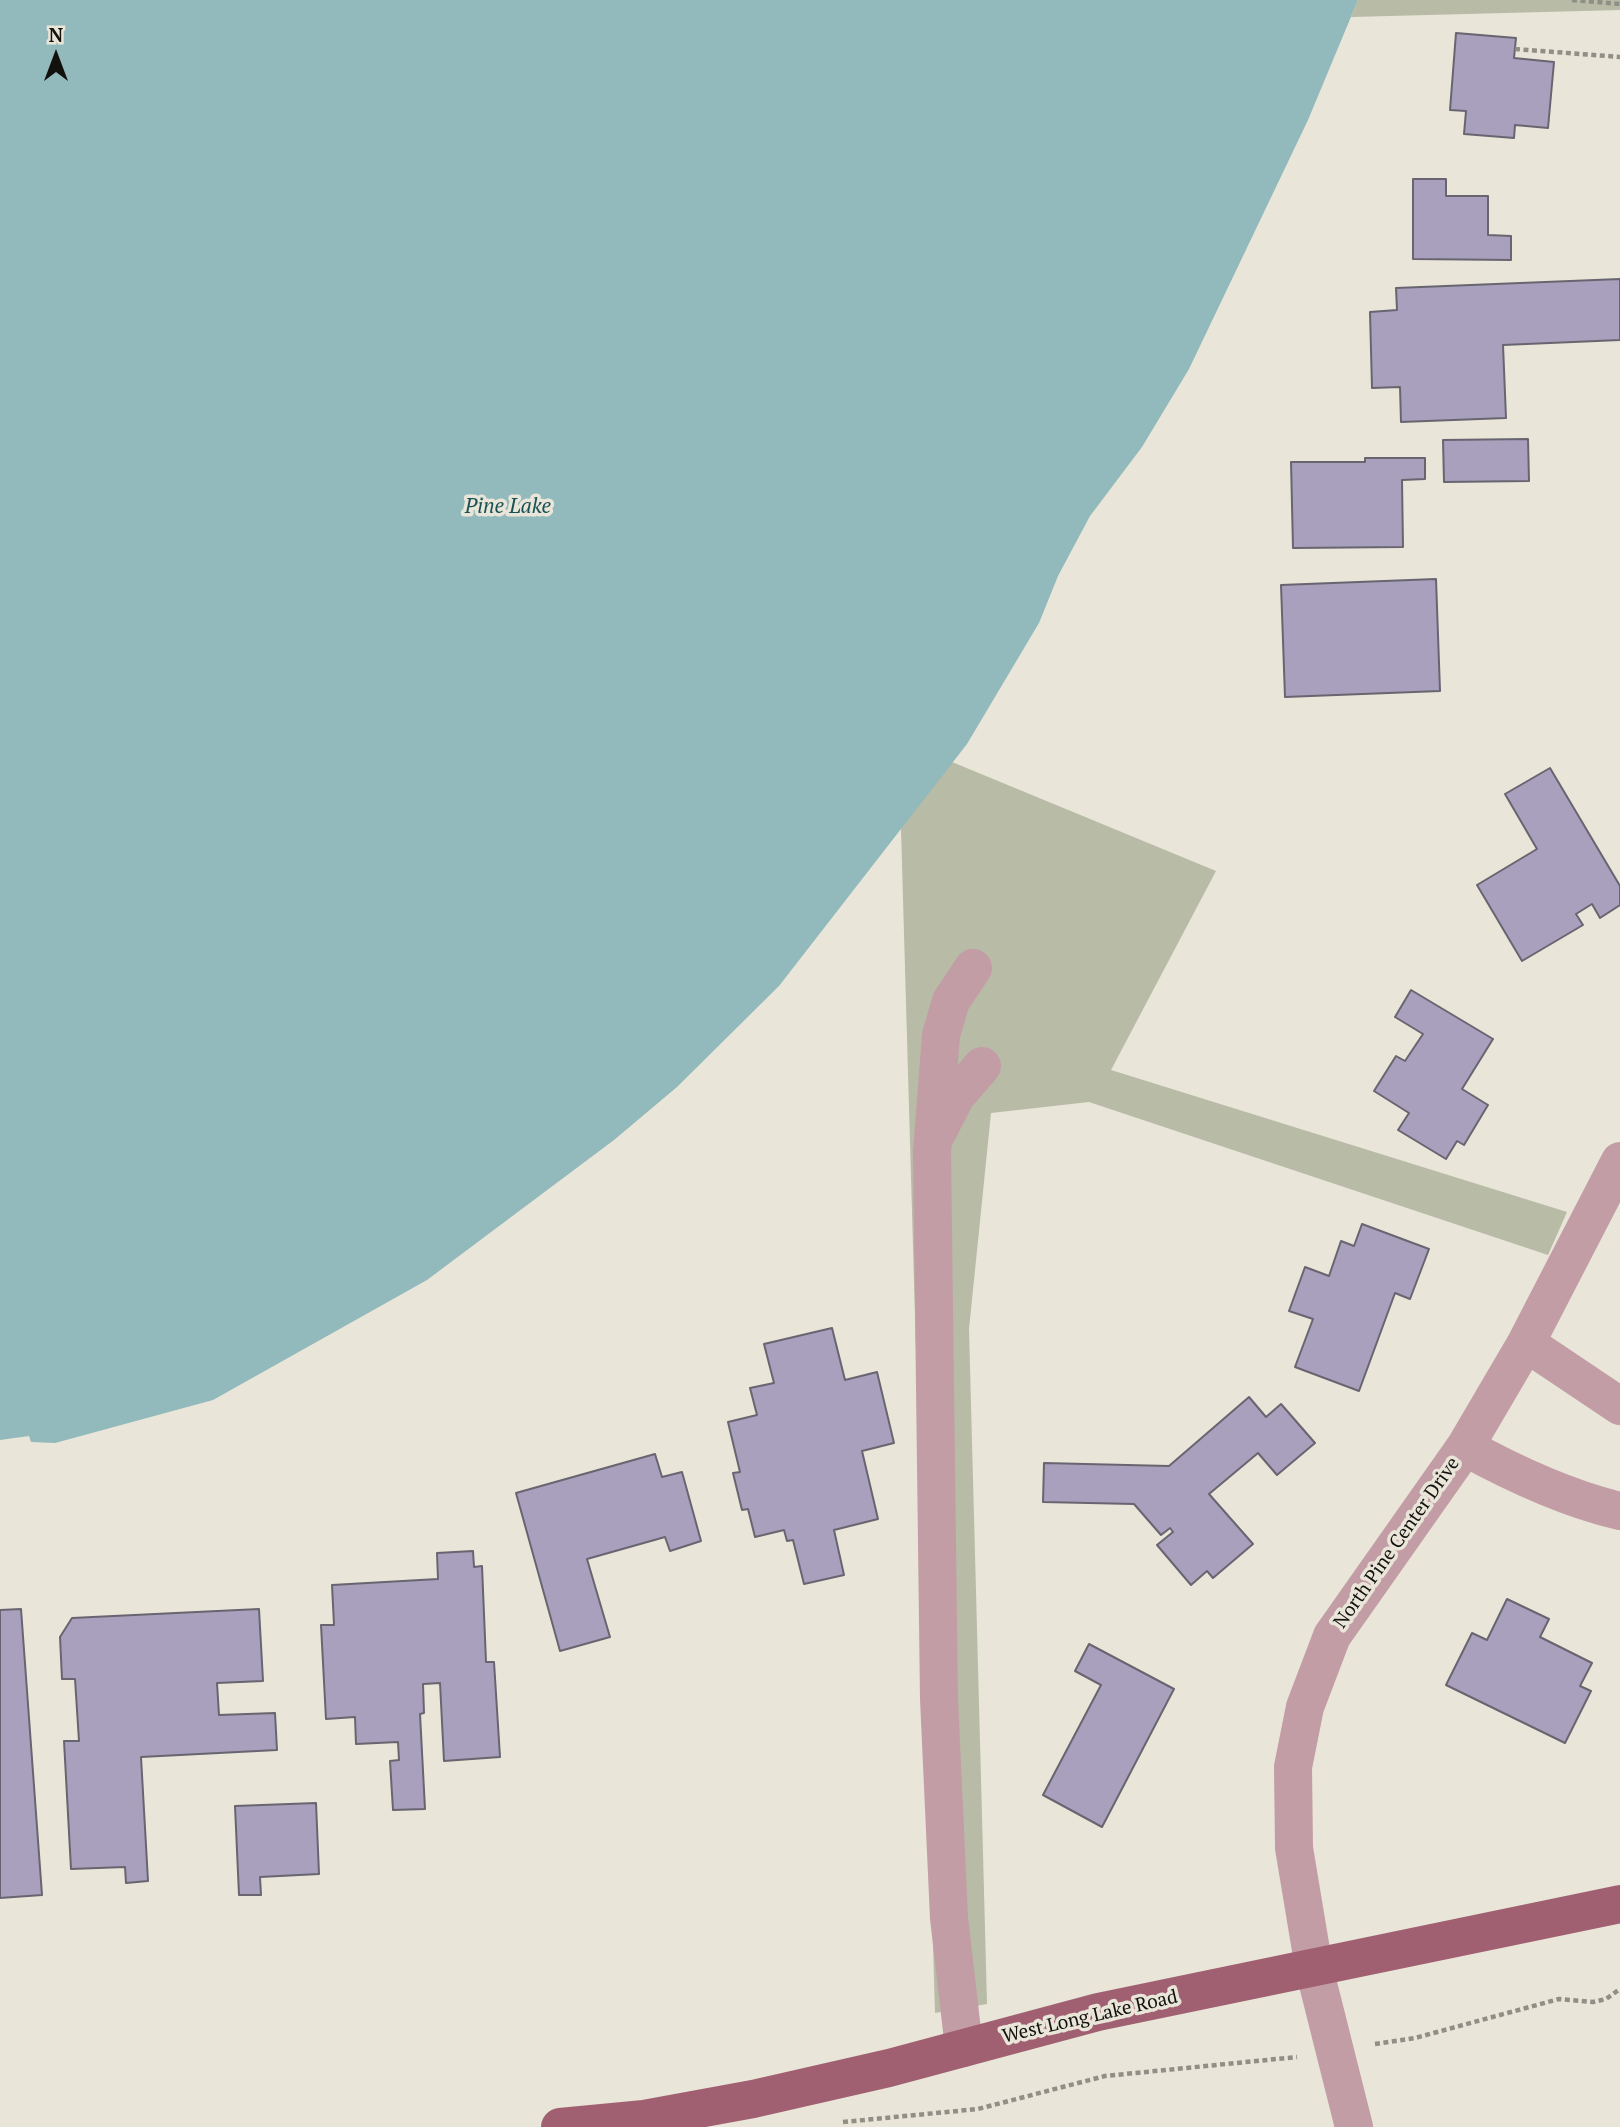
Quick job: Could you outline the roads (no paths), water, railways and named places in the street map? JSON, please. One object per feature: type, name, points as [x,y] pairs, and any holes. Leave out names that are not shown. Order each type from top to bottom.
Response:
[{"type":"main road","name":"West Long Lake Road","points":[[560,2127],[687,2112],[889,2068],[1098,2012],[1620,1904]]},
{"type":"street","points":[[964,2048],[949,1918],[939,1699],[932,1152],[941,1035],[951,1001],[973,968]]},
{"type":"street","points":[[932,1152],[940,1124],[956,1096],[982,1066]]},
{"type":"street","name":"North Pine Center Drive","points":[[1354,2127],[1314,1968],[1294,1848],[1293,1767],[1305,1707],[1332,1636],[1465,1447],[1526,1343],[1620,1161]]},
{"type":"street","points":[[1526,1343],[1620,1406]]},
{"type":"street","name":"North Pine Center Drive","points":[[1465,1447],[1512,1473],[1592,1505],[1620,1511]]},
{"type":"water","name":"Pine Lake","points":[[0,0],[1358,0],[1308,120],[1189,369],[1142,447],[1090,516],[1058,576],[1039,623],[967,744],[779,986],[677,1087],[614,1140],[427,1280],[213,1400],[55,1443],[31,1442],[29,1436],[0,1440]]}]
